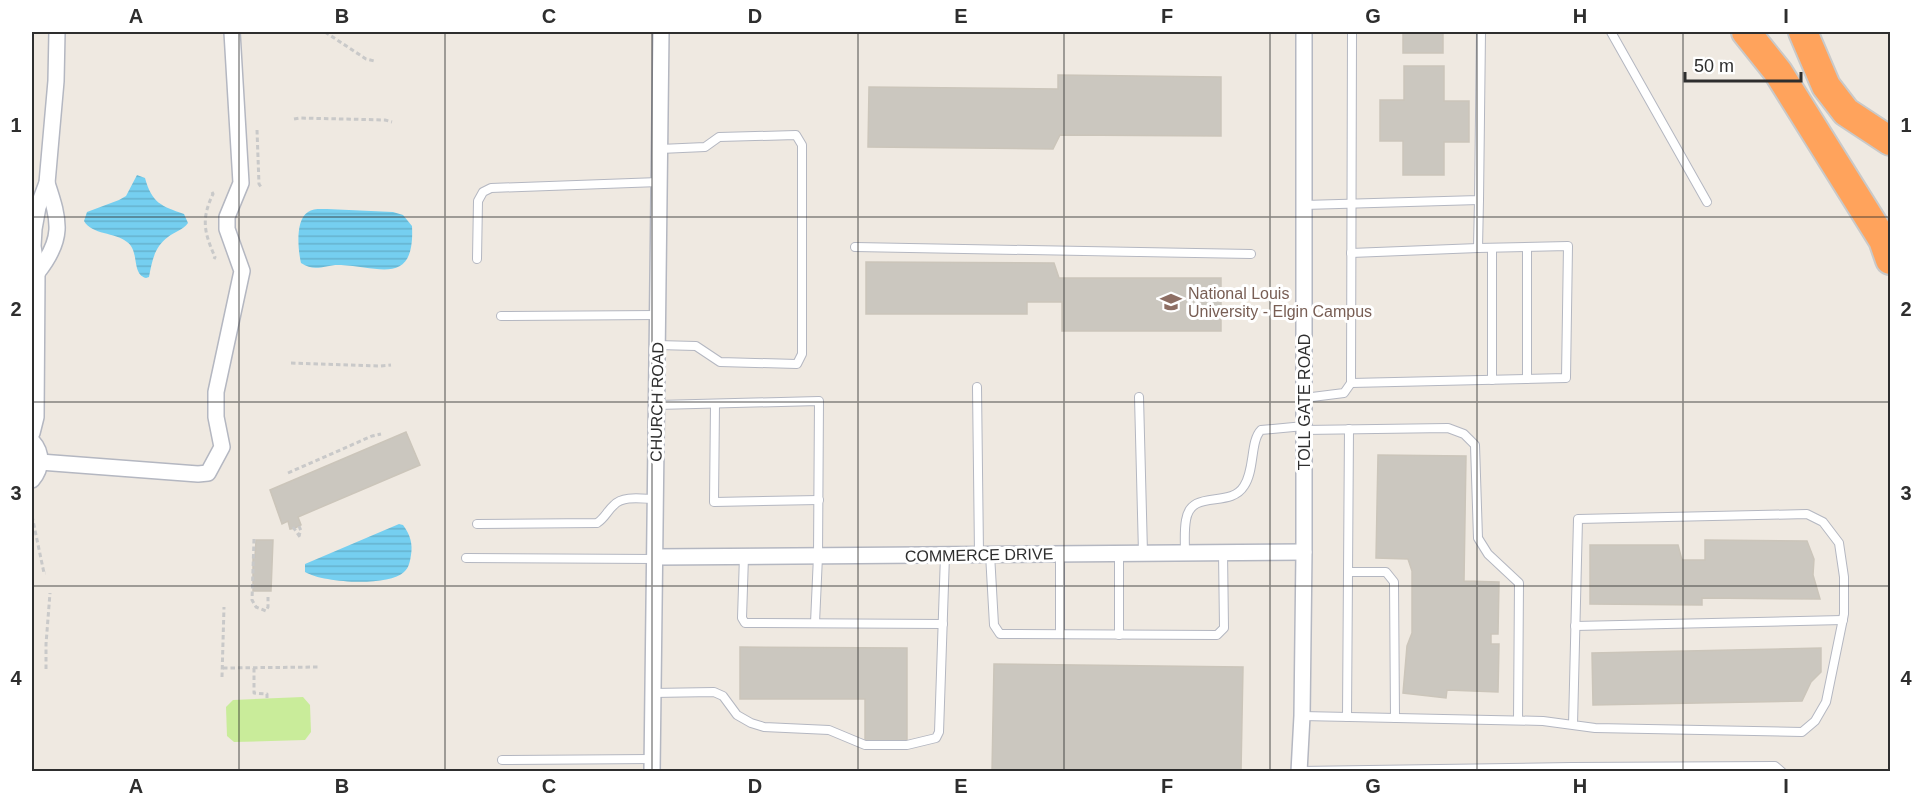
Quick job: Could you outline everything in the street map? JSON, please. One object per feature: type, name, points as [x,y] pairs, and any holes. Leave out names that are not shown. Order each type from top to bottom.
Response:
[{"type":"highway","points":[[1746,32],[1778,72],[1883,240],[1890,260]]},
{"type":"highway","points":[[1803,32],[1826,86],[1846,112],[1890,141]]},
{"type":"street","points":[[32,433],[36,417],[37,273],[33,246],[34,229],[38,207],[47,183],[56,81],[57,32]]},
{"type":"street","points":[[40,462],[198,474],[208,472],[222,447],[216,417],[216,392],[242,271],[227,229],[227,217],[241,183],[232,32]]},
{"type":"street","name":"CHURCH ROAD","points":[[652,765],[661,32]]},
{"type":"street","name":"TOLL GATE ROAD","points":[[1299,771],[1304,552],[1304,32]]},
{"type":"street","points":[[37,273],[48,260],[54,247],[58,226],[58,218],[47,183]]},
{"type":"street","points":[[32,441],[39,453],[40,462],[38,471],[32,480]]},
{"type":"street","name":"COMMERCE DRIVE","points":[[655,558],[1304,552]]},
{"type":"lane","points":[[1304,398],[1344,393],[1351,383],[1352,32]]},
{"type":"lane","points":[[1478,248],[1481,32]]},
{"type":"lane","points":[[1611,32],[1707,202]]},
{"type":"lane","points":[[657,345],[696,346],[720,362],[797,364],[802,354],[802,146],[796,135],[718,137],[705,147],[660,148]]},
{"type":"lane","points":[[477,259],[478,201],[483,192],[491,188],[659,182]]},
{"type":"lane","points":[[1304,205],[1479,200]]},
{"type":"lane","points":[[1351,253],[1568,246],[1566,378],[1351,383]]},
{"type":"lane","points":[[855,247],[1251,254]]},
{"type":"lane","points":[[1527,247],[1527,379]]},
{"type":"lane","points":[[1492,248],[1492,380]]},
{"type":"lane","points":[[501,316],[658,315]]},
{"type":"lane","points":[[977,387],[985,554],[994,625],[1000,634],[1217,636],[1224,628],[1223,552]]},
{"type":"lane","points":[[1139,397],[1143,553]]},
{"type":"lane","points":[[657,405],[819,401],[815,623]]},
{"type":"lane","points":[[715,404],[714,502],[819,500]]},
{"type":"lane","points":[[1185,553],[1186,519],[1191,508],[1200,501],[1232,497],[1244,488],[1250,473],[1256,435],[1261,430],[1448,428],[1464,434],[1475,445],[1478,538],[1488,554],[1520,583],[1518,720]]},
{"type":"lane","points":[[1347,717],[1349,429]]},
{"type":"lane","points":[[477,524],[597,523],[604,519],[614,505],[620,501],[656,499]]},
{"type":"lane","points":[[1302,716],[1518,720],[1595,728],[1802,732],[1815,721],[1826,702],[1843,620],[1844,577],[1839,543],[1823,522],[1807,514],[1578,519],[1573,725]]},
{"type":"lane","points":[[1119,553],[1119,635]]},
{"type":"lane","points":[[1060,554],[1060,634]]},
{"type":"lane","points":[[653,693],[714,692],[723,696],[736,715],[764,728],[829,730],[865,745],[907,745],[936,738],[939,732],[945,555]]},
{"type":"lane","points":[[744,556],[742,618],[745,623],[943,624]]},
{"type":"lane","points":[[466,558],[655,558]]},
{"type":"lane","points":[[1348,572],[1386,572],[1394,582],[1395,718]]},
{"type":"lane","points":[[1575,626],[1843,620]]},
{"type":"lane","points":[[502,760],[652,765]]},
{"type":"lane","points":[[1299,771],[1775,766],[1782,771]]},
{"type":"path","points":[[325,32],[374,61]]},
{"type":"path","points":[[294,119],[392,122]]},
{"type":"path","points":[[257,130],[261,187]]},
{"type":"path","points":[[212,192],[206,209],[205,235],[214,259]]},
{"type":"path","points":[[291,363],[391,365]]},
{"type":"path","points":[[288,472],[381,434]]},
{"type":"path","points":[[32,516],[44,573],[46,573]]},
{"type":"path","points":[[293,527],[296,534],[300,536],[299,526]]},
{"type":"path","points":[[254,538],[252,600],[256,606],[266,610],[268,597]]},
{"type":"path","points":[[46,669],[50,593]]},
{"type":"path","points":[[222,676],[224,607]]},
{"type":"path","points":[[223,668],[320,667]]},
{"type":"path","points":[[254,668],[254,693],[267,694],[267,698]]},
{"type":"green space","points":[[303,697],[310,705],[311,732],[305,740],[234,742],[227,736],[226,707],[233,700]]},
{"type":"water","points":[[137,175],[145,178],[151,193],[158,202],[184,214],[188,223],[163,241],[154,255],[149,277],[146,278],[141,276],[131,246],[127,242],[92,229],[84,221],[87,212],[126,196]]},
{"type":"water","points":[[318,209],[393,212],[403,215],[412,226],[408,258],[401,265],[392,269],[341,265],[316,268],[301,263],[298,243],[299,228],[304,216],[310,211]]},
{"type":"water","points":[[399,524],[403,525],[407,532],[412,551],[407,568],[396,577],[355,582],[326,579],[305,572],[305,564]]},
{"type":"building","points":[[1403,32],[1443,32],[1443,53],[1403,53]]},
{"type":"building","points":[[1404,66],[1444,66],[1444,101],[1469,101],[1469,142],[1444,142],[1444,175],[1403,175],[1403,141],[1380,141],[1380,100],[1404,100]]},
{"type":"building","points":[[1058,75],[1221,77],[1221,136],[1060,135],[1053,149],[868,147],[869,87],[1058,89]]},
{"type":"building","points":[[866,262],[1054,263],[1059,278],[1221,278],[1221,331],[1062,331],[1062,302],[1027,302],[1027,314],[866,314]]},
{"type":"building","points":[[406,432],[420,465],[298,517],[301,525],[295,528],[290,529],[288,521],[282,524],[270,490]]},
{"type":"building","points":[[1378,455],[1466,456],[1464,581],[1499,582],[1498,634],[1491,634],[1491,644],[1499,644],[1498,692],[1447,690],[1446,698],[1403,693],[1407,646],[1412,633],[1412,571],[1408,559],[1376,558]]},
{"type":"building","points":[[256,540],[273,540],[271,591],[253,591],[253,557],[255,557]]},
{"type":"building","points":[[1705,540],[1807,541],[1814,559],[1813,575],[1820,599],[1702,598],[1702,605],[1590,604],[1590,545],[1678,545],[1682,560],[1705,560]]},
{"type":"building","points":[[740,647],[907,648],[907,745],[865,745],[865,699],[740,699]]},
{"type":"building","points":[[1821,648],[1821,672],[1811,682],[1802,701],[1593,705],[1592,653]]},
{"type":"building","points":[[994,664],[1243,667],[1241,772],[992,772]]},
{"type":"place","name":"National Louis University - Elgin Campus","points":[[1171,302]]}]
